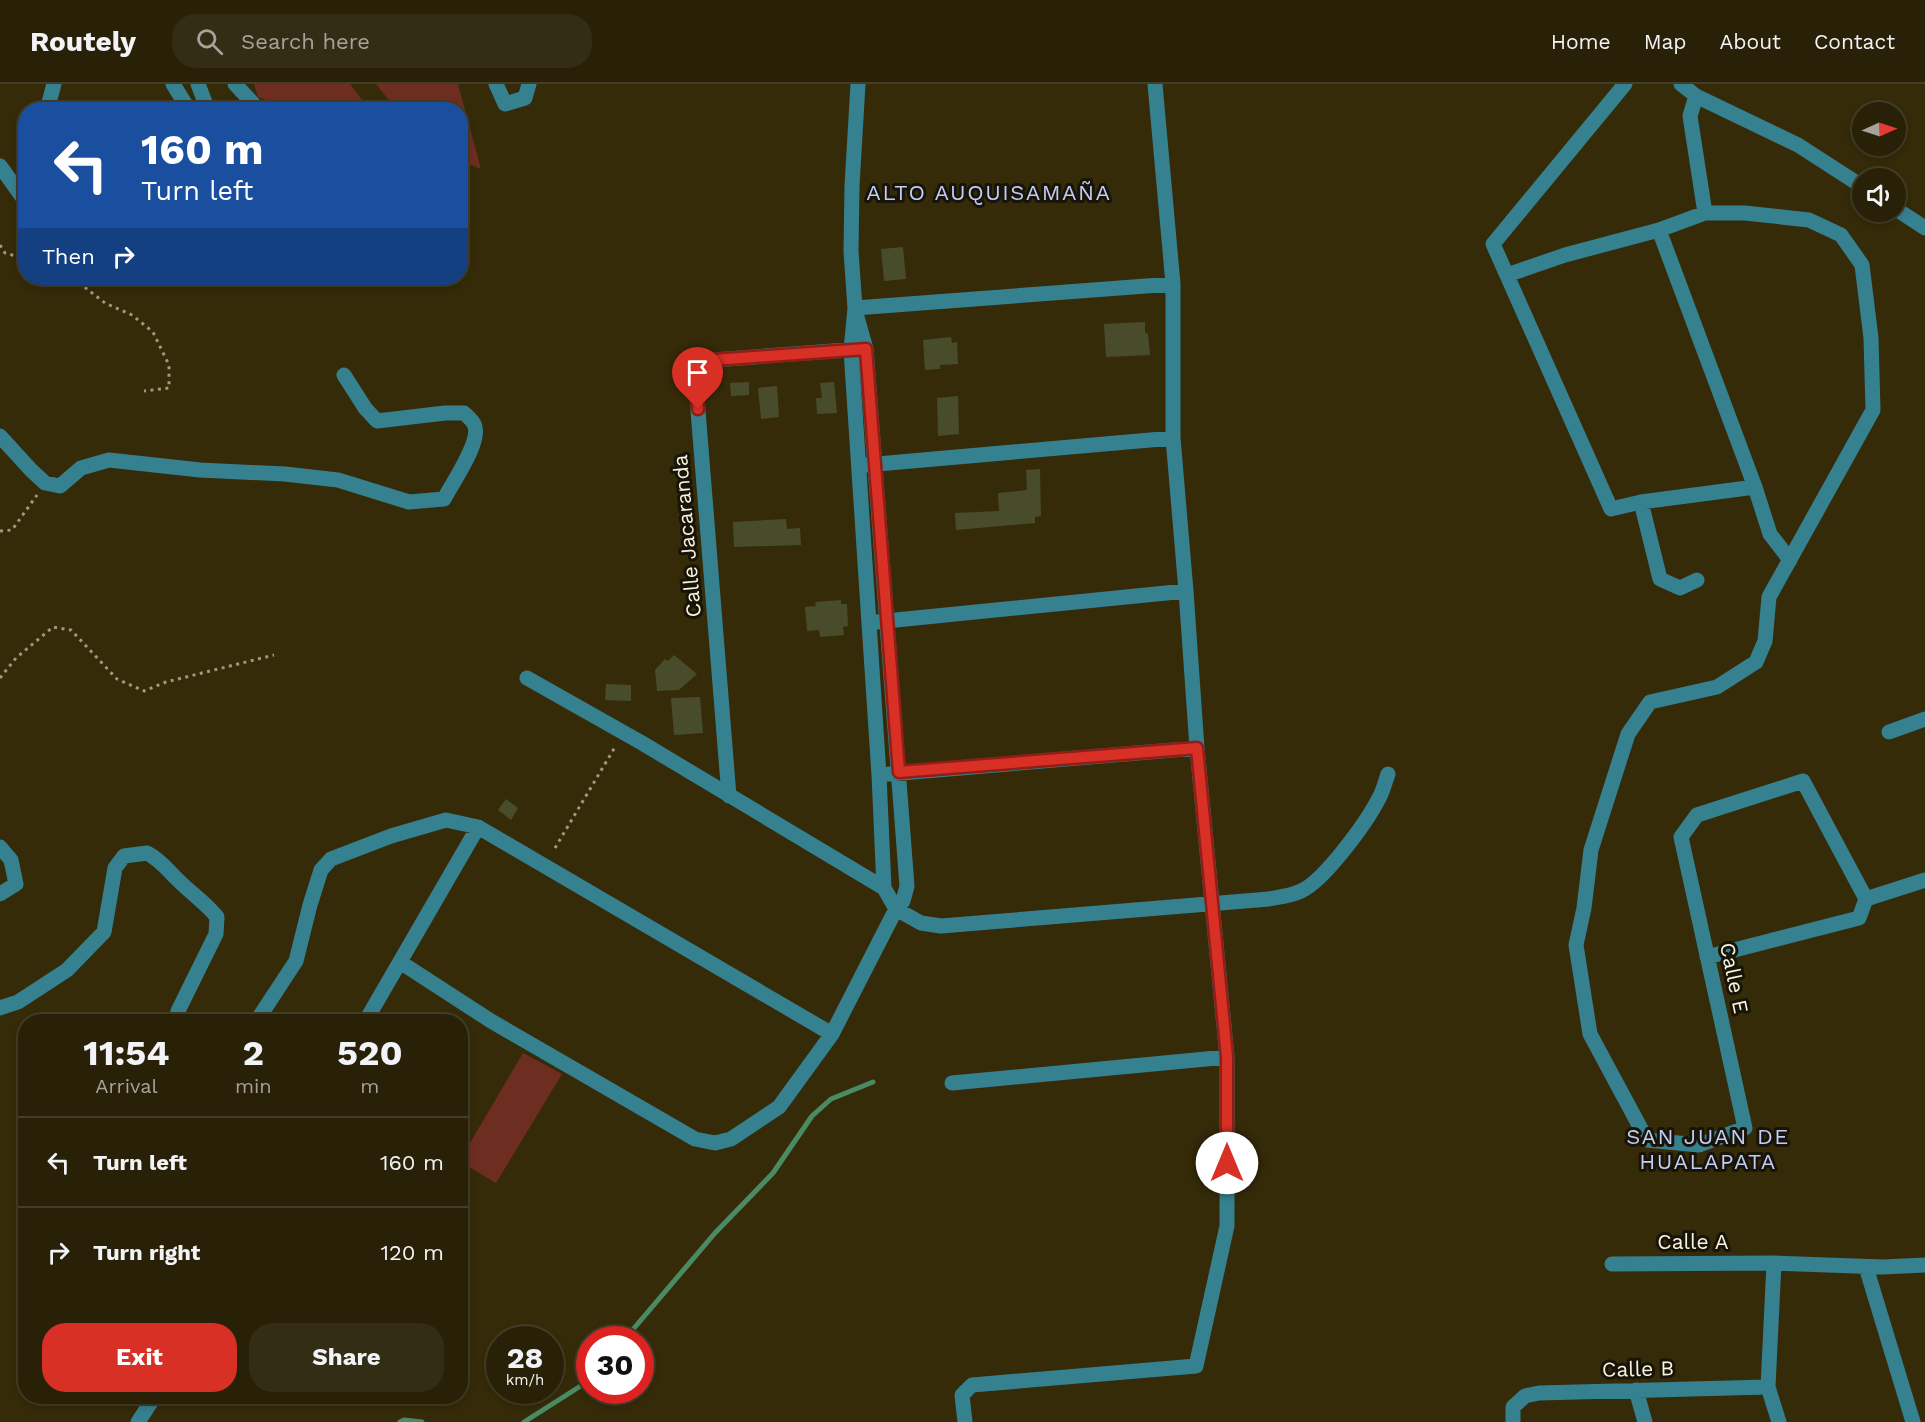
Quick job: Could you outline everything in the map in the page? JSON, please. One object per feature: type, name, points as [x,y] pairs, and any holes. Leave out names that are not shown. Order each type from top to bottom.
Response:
[{"type":"street","points":[[49,102],[54,84]]},
{"type":"street","points":[[173,84],[184,102]]},
{"type":"street","points":[[198,84],[205,102]]},
{"type":"street","points":[[234,84],[251,102]]},
{"type":"street","points":[[496,84],[505,104],[525,98],[529,84]]},
{"type":"street","points":[[400,962],[491,1022],[695,1139],[715,1143],[731,1139],[779,1107],[832,1034],[896,909],[903,901],[907,886],[875,465],[858,349],[851,250],[858,84]]},
{"type":"street","points":[[964,1422],[962,1395],[972,1385],[1196,1366],[1227,1226],[1227,1057],[1197,748],[1173,438],[1173,284],[1155,84]]},
{"type":"street","points":[[1625,84],[1493,244],[1611,509],[1641,502],[1755,487]]},
{"type":"street","points":[[1682,84],[1696,96],[1798,146],[1852,180]]},
{"type":"street","points":[[1696,96],[1690,116],[1705,213]]},
{"type":"street","points":[[0,166],[18,191]]},
{"type":"street","points":[[1507,275],[1565,255],[1659,230],[1705,213],[1745,213],[1809,220],[1841,235],[1862,265],[1871,338],[1873,410],[1790,560],[1770,534],[1755,487],[1659,230]]},
{"type":"street","points":[[1906,216],[1925,228]]},
{"type":"street","points":[[855,308],[1173,284]]},
{"type":"street","points":[[858,349],[857,466],[879,775],[884,888],[896,909],[921,923],[941,926],[1269,899],[1302,891],[1326,872],[1356,833],[1379,799],[1388,774]]},
{"type":"street","name":"Calle Jacaranda","points":[[729,796],[696,386],[701,370],[713,360],[858,349]]},
{"type":"street","points":[[0,436],[45,483],[60,486],[81,468],[109,460],[200,470],[285,474],[338,480],[409,502],[444,499],[470,452],[476,435],[475,425],[464,413],[445,412],[377,421],[365,408],[344,375]]},
{"type":"street","points":[[857,466],[1173,438]]},
{"type":"street","points":[[1641,502],[1660,579],[1680,588],[1697,580]]},
{"type":"street","name":"Calle E","points":[[1790,560],[1768,597],[1765,641],[1756,662],[1717,687],[1650,702],[1628,734],[1591,850],[1584,908],[1576,945],[1590,1034],[1647,1140],[1699,1145],[1745,1128],[1681,837],[1697,815],[1803,781],[1866,899]]},
{"type":"street","points":[[868,623],[1186,591]]},
{"type":"street","points":[[527,678],[624,732],[884,888]]},
{"type":"street","points":[[1889,732],[1925,719]]},
{"type":"street","points":[[879,775],[1197,748]]},
{"type":"street","points":[[261,1014],[296,960],[321,870],[331,859],[391,836],[446,820],[478,827],[832,1034]]},
{"type":"street","points":[[370,1014],[478,827]]},
{"type":"street","points":[[0,848],[10,860],[16,884],[0,894]]},
{"type":"street","points":[[0,1008],[18,1002],[67,970],[104,932],[115,868],[124,856],[147,853],[165,865],[179,882],[218,917],[216,934],[177,1014]]},
{"type":"street","points":[[1707,957],[1859,918],[1866,899],[1925,880]]},
{"type":"street","points":[[952,1083],[1227,1057]]},
{"type":"street","points":[[1774,1263],[1768,1387],[1779,1422]]},
{"type":"street","name":"Calle A","points":[[1612,1264],[1774,1263],[1866,1267],[1925,1265]]},
{"type":"street","points":[[1866,1267],[1913,1422]]},
{"type":"street","name":"Calle B","points":[[1513,1414],[1525,1396],[1539,1393],[1768,1387]]},
{"type":"street","points":[[1636,1390],[1645,1422]]},
{"type":"street","points":[[138,1422],[150,1404]]},
{"type":"path","points":[[0,245],[5,253],[18,257]]},
{"type":"path","points":[[83,285],[105,303],[132,315],[153,332],[169,365],[169,388],[144,391]]},
{"type":"path","points":[[0,531],[12,530],[45,483]]},
{"type":"path","points":[[0,678],[16,658],[53,627],[71,630],[117,679],[144,691],[166,682],[274,655]]},
{"type":"path","points":[[555,848],[624,732]]},
{"type":"shaded area","points":[[254,84],[350,84],[364,102],[271,102],[258,97]]},
{"type":"shaded area","points":[[376,84],[458,84],[463,102],[390,102]]},
{"type":"shaded area","points":[[468,121],[481,169],[468,164]]},
{"type":"shaded area","points":[[523,1053],[562,1074],[496,1183],[468,1166],[468,1146]]},
{"type":"building","points":[[903,247],[906,279],[884,281],[881,249]]},
{"type":"building","points":[[1145,322],[1150,355],[1106,357],[1104,324]]},
{"type":"building","points":[[951,337],[952,343],[957,342],[958,364],[940,365],[940,369],[925,370],[923,340]]},
{"type":"building","points":[[749,382],[749,395],[731,396],[730,383]]},
{"type":"building","points":[[834,382],[837,413],[817,414],[816,398],[822,398],[820,383]]},
{"type":"building","points":[[777,386],[779,417],[761,419],[758,388]]},
{"type":"building","points":[[958,396],[959,434],[938,436],[937,398]]},
{"type":"building","points":[[1040,469],[1041,516],[1035,517],[1035,523],[956,530],[955,513],[999,511],[998,493],[1027,490],[1026,470]]},
{"type":"building","points":[[786,519],[787,529],[800,528],[801,545],[734,547],[733,522]]},
{"type":"building","points":[[841,600],[841,604],[847,604],[848,626],[843,627],[844,635],[820,637],[819,630],[807,631],[805,607],[816,606],[815,602]]},
{"type":"building","points":[[674,655],[697,674],[679,690],[657,691],[655,670],[665,659],[668,661]]},
{"type":"building","points":[[606,684],[631,685],[631,701],[605,700]]},
{"type":"building","points":[[700,697],[703,733],[674,735],[671,698]]},
{"type":"building","points":[[506,799],[518,808],[511,820],[498,810]]},
{"type":"waterway","points":[[636,1326],[715,1233],[773,1173],[812,1116],[831,1099],[873,1082]]},
{"type":"waterway","points":[[524,1422],[576,1389]]},
{"type":"waterway","points":[[400,1422],[404,1420],[422,1422]]},
{"type":"district","name":"ALTO AUQUISAMAÑA","points":[[989,192]]},
{"type":"district","name":"SAN JUAN DE HUALAPATA","points":[[1708,1148]]},
{"type":"route","points":[[698,409],[696,386],[701,370],[713,360],[866,349],[899,772],[1197,748],[1227,1057],[1227,1163]]}]
